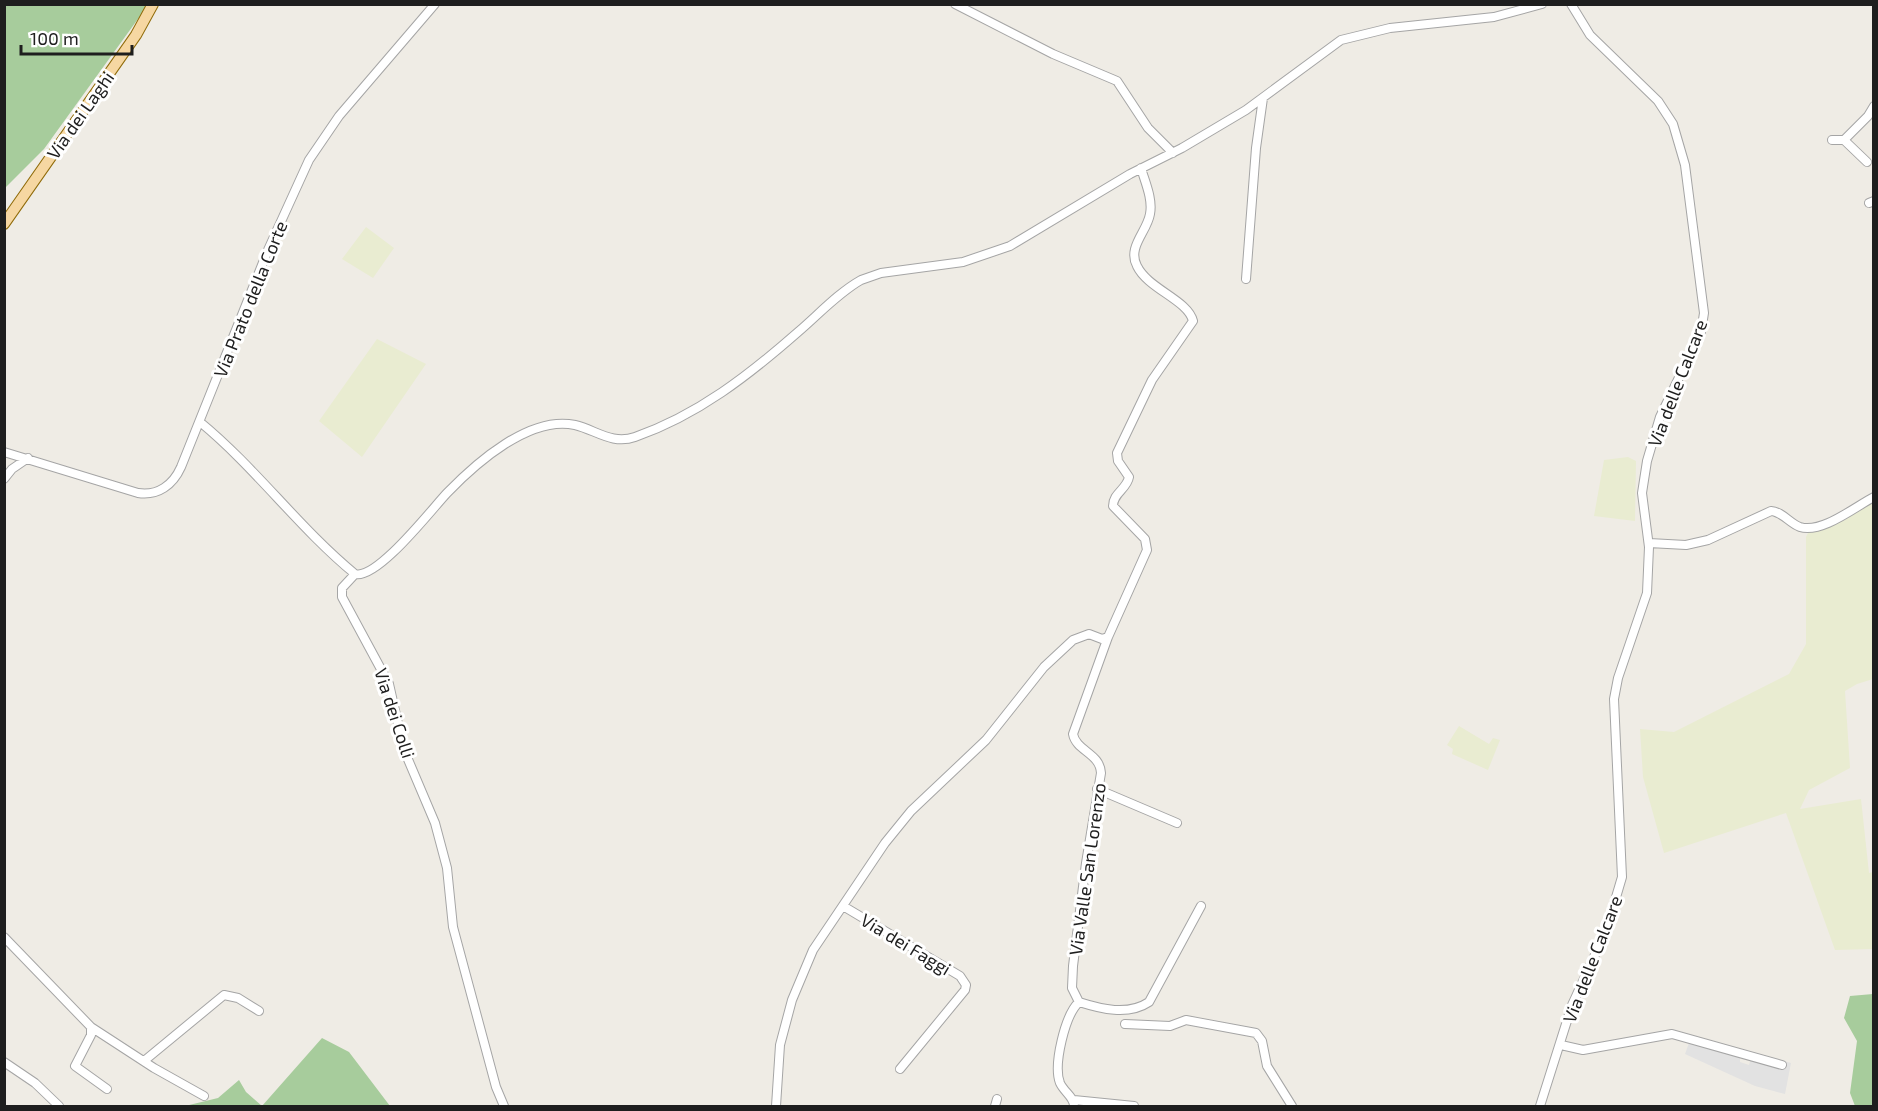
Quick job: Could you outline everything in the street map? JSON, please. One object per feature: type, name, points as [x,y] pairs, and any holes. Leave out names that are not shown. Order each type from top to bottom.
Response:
[{"type":"main road","name":"Via dei Laghi","points":[[4,224],[136,36],[153,4]]},
{"type":"street","name":"Via Prato della Corte","points":[[6,454],[28,458],[133,492],[152,493],[165,488],[177,476],[268,250],[309,160],[339,116],[435,4]]},
{"type":"street","points":[[955,4],[1066,61],[1118,81],[1148,128],[1173,153]]},
{"type":"street","points":[[200,422],[220,439],[322,545],[355,574],[364,575],[380,565],[469,470],[512,441],[559,424],[579,426],[618,440],[637,436],[660,426],[735,385],[861,280],[886,272],[938,268],[986,255],[1032,234],[1263,98],[1329,46],[1349,37],[1390,28],[1494,17],[1542,4]]},
{"type":"street","name":"Via delle Calcare","points":[[1540,1107],[1574,1000],[1604,936],[1622,877],[1614,699],[1622,666],[1646,599],[1649,543],[1642,491],[1650,450],[1662,412],[1701,332],[1704,318],[1687,176],[1677,135],[1664,110],[1590,35],[1571,4]]},
{"type":"street","points":[[1246,279],[1256,148],[1263,98]]},
{"type":"street","points":[[1844,140],[1873,110]]},
{"type":"street","points":[[1832,140],[1844,140],[1867,162]]},
{"type":"street","points":[[778,1105],[780,1045],[792,1000],[818,941],[902,821],[986,740],[1044,668],[1078,636],[1089,634],[1102,639],[1108,637],[1148,546],[1145,539],[1113,506],[1114,498],[1129,479],[1128,471],[1118,461],[1118,451],[1152,380],[1193,321],[1188,310],[1157,290],[1136,265],[1134,250],[1148,221],[1150,208],[1141,168]]},
{"type":"street","points":[[4,479],[8,469],[28,458]]},
{"type":"street","points":[[1649,543],[1681,545],[1708,540],[1770,511],[1780,513],[1800,526],[1810,527],[1843,516],[1874,497]]},
{"type":"street","name":"Via dei Colli","points":[[355,574],[342,588],[342,597],[372,648],[389,684],[404,750],[435,823],[447,868],[453,927],[496,1090],[504,1107]]},
{"type":"street","name":"Via Valle San Lorenzo","points":[[1079,1002],[1073,991],[1072,979],[1101,773],[1100,764],[1077,743],[1073,734],[1108,637]]},
{"type":"street","points":[[1097,789],[1177,823]]},
{"type":"street","name":"Via dei Faggi","points":[[843,906],[960,976],[966,985],[965,990],[900,1069]]},
{"type":"street","points":[[1134,1107],[1074,1104],[1061,1085],[1058,1070],[1067,1018],[1079,1002],[1109,1010],[1137,1008],[1146,1004],[1153,996],[1201,906]]},
{"type":"street","points":[[4,937],[91,1027],[204,1096]]},
{"type":"street","points":[[144,1061],[224,995],[238,998],[259,1011]]},
{"type":"street","points":[[1125,1024],[1170,1026],[1186,1020],[1253,1031],[1262,1041],[1267,1066],[1292,1107]]},
{"type":"street","points":[[91,1027],[91,1035],[75,1066],[107,1089]]},
{"type":"street","points":[[1561,1044],[1584,1050],[1672,1034],[1782,1065]]},
{"type":"street","points":[[4,1062],[32,1080],[59,1107]]},
{"type":"green space","points":[[5,5],[148,5],[44,149],[5,188]]},
{"type":"green space","points":[[366,227],[394,248],[373,278],[342,259]]},
{"type":"green space","points":[[377,339],[426,364],[362,457],[319,421]]},
{"type":"green space","points":[[1628,457],[1636,461],[1635,521],[1594,516],[1604,460]]},
{"type":"green space","points":[[1873,500],[1873,679],[1845,691],[1850,768],[1809,790],[1800,809],[1861,799],[1869,873],[1873,872],[1873,949],[1835,950],[1786,813],[1664,853],[1643,777],[1640,729],[1674,732],[1789,674],[1806,644],[1806,537],[1809,531],[1845,520]]},
{"type":"green space","points":[[1459,726],[1489,744],[1493,738],[1500,740],[1488,770],[1452,754],[1453,749],[1447,745]]},
{"type":"green space","points":[[1873,994],[1873,1106],[1855,1106],[1850,1093],[1857,1041],[1844,1018],[1850,996]]},
{"type":"green space","points":[[322,1038],[349,1052],[390,1106],[262,1106]]},
{"type":"green space","points":[[239,1080],[246,1092],[262,1106],[185,1106],[218,1098]]},
{"type":"shaded area","points":[[1689,1043],[1740,1057],[1740,1062],[1749,1065],[1753,1052],[1791,1063],[1785,1094],[1755,1086],[1685,1054]]}]
